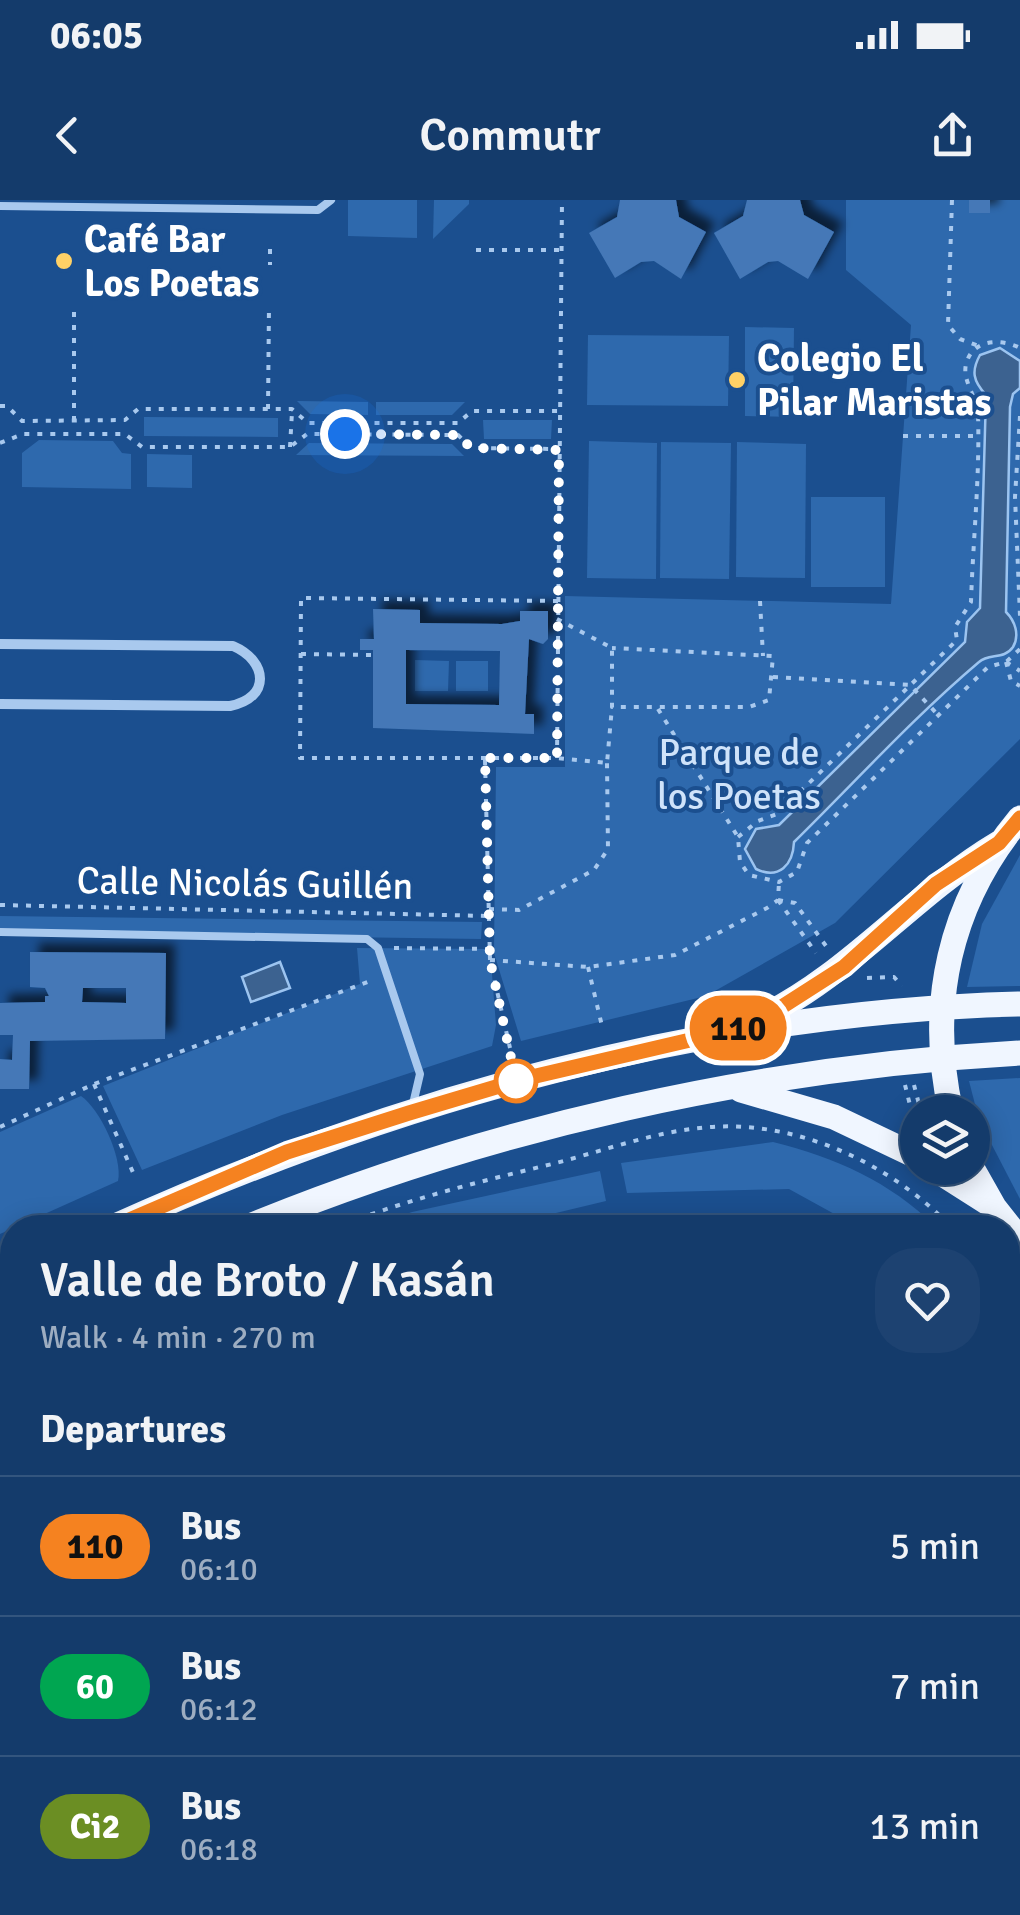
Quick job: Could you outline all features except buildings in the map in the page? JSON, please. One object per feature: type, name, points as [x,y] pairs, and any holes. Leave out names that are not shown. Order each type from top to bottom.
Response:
[{"type":"main road","points":[[948,1095],[941,1059],[940,1006],[950,947],[965,904],[999,843],[1020,818]]},
{"type":"main road","points":[[733,1030],[832,976],[876,942],[936,884],[999,843]]},
{"type":"main road","points":[[140,1215],[287,1152],[523,1079],[733,1030],[940,1006],[1020,1004]]},
{"type":"main road","points":[[281,1215],[420,1165],[610,1113],[731,1088],[941,1059],[1020,1053]]},
{"type":"main road","points":[[731,1088],[834,1117],[900,1148]]},
{"type":"main road","points":[[961,1185],[994,1206]]},
{"type":"main road","points":[[982,1185],[1001,1215]]},
{"type":"street","points":[[0,644],[233,646],[248,652],[257,663],[259,678],[257,693],[249,702],[230,706],[0,704]]},
{"type":"lane","points":[[0,206],[318,210],[331,200]]},
{"type":"lane","name":"Calle Nicolás Guillén","points":[[0,932],[354,936],[378,948],[420,1074],[409,1113]]},
{"type":"path","points":[[557,758],[562,200]]},
{"type":"path","points":[[952,200],[948,326],[960,338],[979,346]]},
{"type":"path","points":[[270,249],[270,265]]},
{"type":"path","points":[[476,250],[561,250]]},
{"type":"path","points":[[268,409],[269,305]]},
{"type":"path","points":[[74,307],[74,421]]},
{"type":"path","points":[[738,837],[758,821],[778,814],[957,640],[956,627],[971,602],[978,408],[966,378],[967,360],[979,346],[996,340],[1020,348]]},
{"type":"path","points":[[0,406],[7,406],[22,421],[125,420],[138,409],[292,409],[308,423],[458,424]]},
{"type":"path","points":[[290,447],[292,409]]},
{"type":"path","points":[[458,435],[458,424],[472,410],[559,411]]},
{"type":"path","points":[[1020,416],[1016,496],[1020,616]]},
{"type":"path","points":[[0,443],[22,434],[125,434],[142,447],[290,447],[307,434],[458,435],[471,448],[559,450]]},
{"type":"path","points":[[903,436],[977,436]]},
{"type":"path","points":[[558,601],[301,598],[300,758],[557,758],[607,763]]},
{"type":"path","points":[[760,601],[763,656]]},
{"type":"path","points":[[557,619],[612,648],[773,656],[769,700],[749,707],[612,707]]},
{"type":"path","name":"Calle Nicolás Guillén","points":[[0,905],[489,913],[518,910],[594,870],[608,848],[612,648]]},
{"type":"path","points":[[658,710],[738,837],[740,862],[748,875],[779,882],[797,872],[806,842],[988,667],[1006,662],[1020,648]]},
{"type":"path","points":[[301,654],[373,655]]},
{"type":"path","points":[[1006,662],[1020,671]]},
{"type":"path","points":[[1006,662],[1011,681],[1020,686]]},
{"type":"path","points":[[773,677],[910,685],[938,715]]},
{"type":"path","points":[[485,758],[490,960],[510,1048]]},
{"type":"path","points":[[779,882],[778,900],[817,954]]},
{"type":"path","points":[[490,960],[588,966],[674,955],[778,900]]},
{"type":"path","points":[[588,966],[602,1026]]},
{"type":"path","points":[[0,1127],[94,1084],[386,976]]},
{"type":"path","points":[[94,1084],[135,1177]]},
{"type":"path","points":[[904,1085],[907,1095]]},
{"type":"path","points":[[367,1215],[400,1202],[652,1138],[700,1128],[757,1127],[810,1139],[870,1164],[938,1215]]},
{"type":"green space","points":[[348,200],[417,200],[417,238],[348,236]]},
{"type":"green space","points":[[434,200],[469,200],[469,204],[433,239]]},
{"type":"green space","name":"Parque de los Poetas","points":[[846,200],[1020,200],[1020,739],[835,923],[706,996],[521,1041],[494,953],[496,767],[565,767],[565,596],[891,604],[911,325],[846,270]]},
{"type":"green space","points":[[745,327],[794,328],[793,417],[745,416]]},
{"type":"green space","points":[[588,335],[729,336],[728,406],[587,405]]},
{"type":"green space","points":[[297,401],[368,402],[368,415],[310,414]]},
{"type":"green space","points":[[376,402],[465,402],[452,415],[376,415]]},
{"type":"green space","points":[[144,417],[278,418],[278,437],[144,436]]},
{"type":"green space","points":[[483,420],[552,420],[551,439],[484,439]]},
{"type":"green space","points":[[39,440],[113,441],[122,453],[131,454],[131,489],[22,487],[22,453]]},
{"type":"green space","points":[[589,441],[657,443],[656,579],[587,578]]},
{"type":"green space","points":[[661,442],[731,443],[729,579],[660,578]]},
{"type":"green space","points":[[737,442],[806,444],[805,578],[736,577]]},
{"type":"green space","points":[[309,443],[452,444],[464,456],[296,455]]},
{"type":"green space","points":[[147,454],[192,455],[192,488],[147,487]]},
{"type":"green space","points":[[811,497],[885,497],[885,587],[811,587]]},
{"type":"green space","points":[[415,660],[449,661],[448,691],[415,691]]},
{"type":"green space","points":[[456,661],[488,661],[488,691],[456,691]]},
{"type":"green space","points":[[1020,855],[1020,986],[967,987],[982,924]]},
{"type":"green space","points":[[0,916],[482,922],[481,939],[0,932]]},
{"type":"green space","points":[[357,948],[490,949],[496,1025],[492,1046],[282,1115],[142,1170],[103,1086],[360,984]]},
{"type":"green space","points":[[1020,1078],[1020,1199],[990,1141],[990,1095],[973,1095],[969,1081]]},
{"type":"green space","points":[[81,1096],[108,1135],[117,1160],[118,1181],[42,1215],[0,1215],[0,1132]]},
{"type":"green space","points":[[773,1142],[860,1173],[922,1215],[836,1215],[789,1189],[627,1193],[621,1163]]},
{"type":"green space","points":[[600,1171],[606,1201],[547,1215],[404,1215]]},
{"type":"shaded area","points":[[1000,348],[1020,361],[1020,388],[1013,394],[1010,407],[1006,612],[1016,628],[1013,647],[1005,654],[979,662],[931,705],[794,842],[788,864],[772,873],[756,869],[745,849],[756,829],[779,825],[965,642],[967,622],[980,608],[986,395],[976,380],[975,366],[980,355]]},
{"type":"shaded area","points":[[280,962],[290,988],[251,1002],[242,977]]},
{"type":"bus line","name":"110","points":[[139,1215],[287,1152],[409,1113],[523,1079],[733,1030],[758,1019],[854,960],[936,884],[999,843],[1020,818]]},
{"type":"place","name":"Café Bar Los Poetas","points":[[64,261]]},
{"type":"place","name":"Colegio El Pilar Maristas","points":[[737,380]]},
{"type":"route","points":[[345,434],[458,435],[471,448],[559,450],[557,758],[485,758],[490,960],[516,1081]]}]
